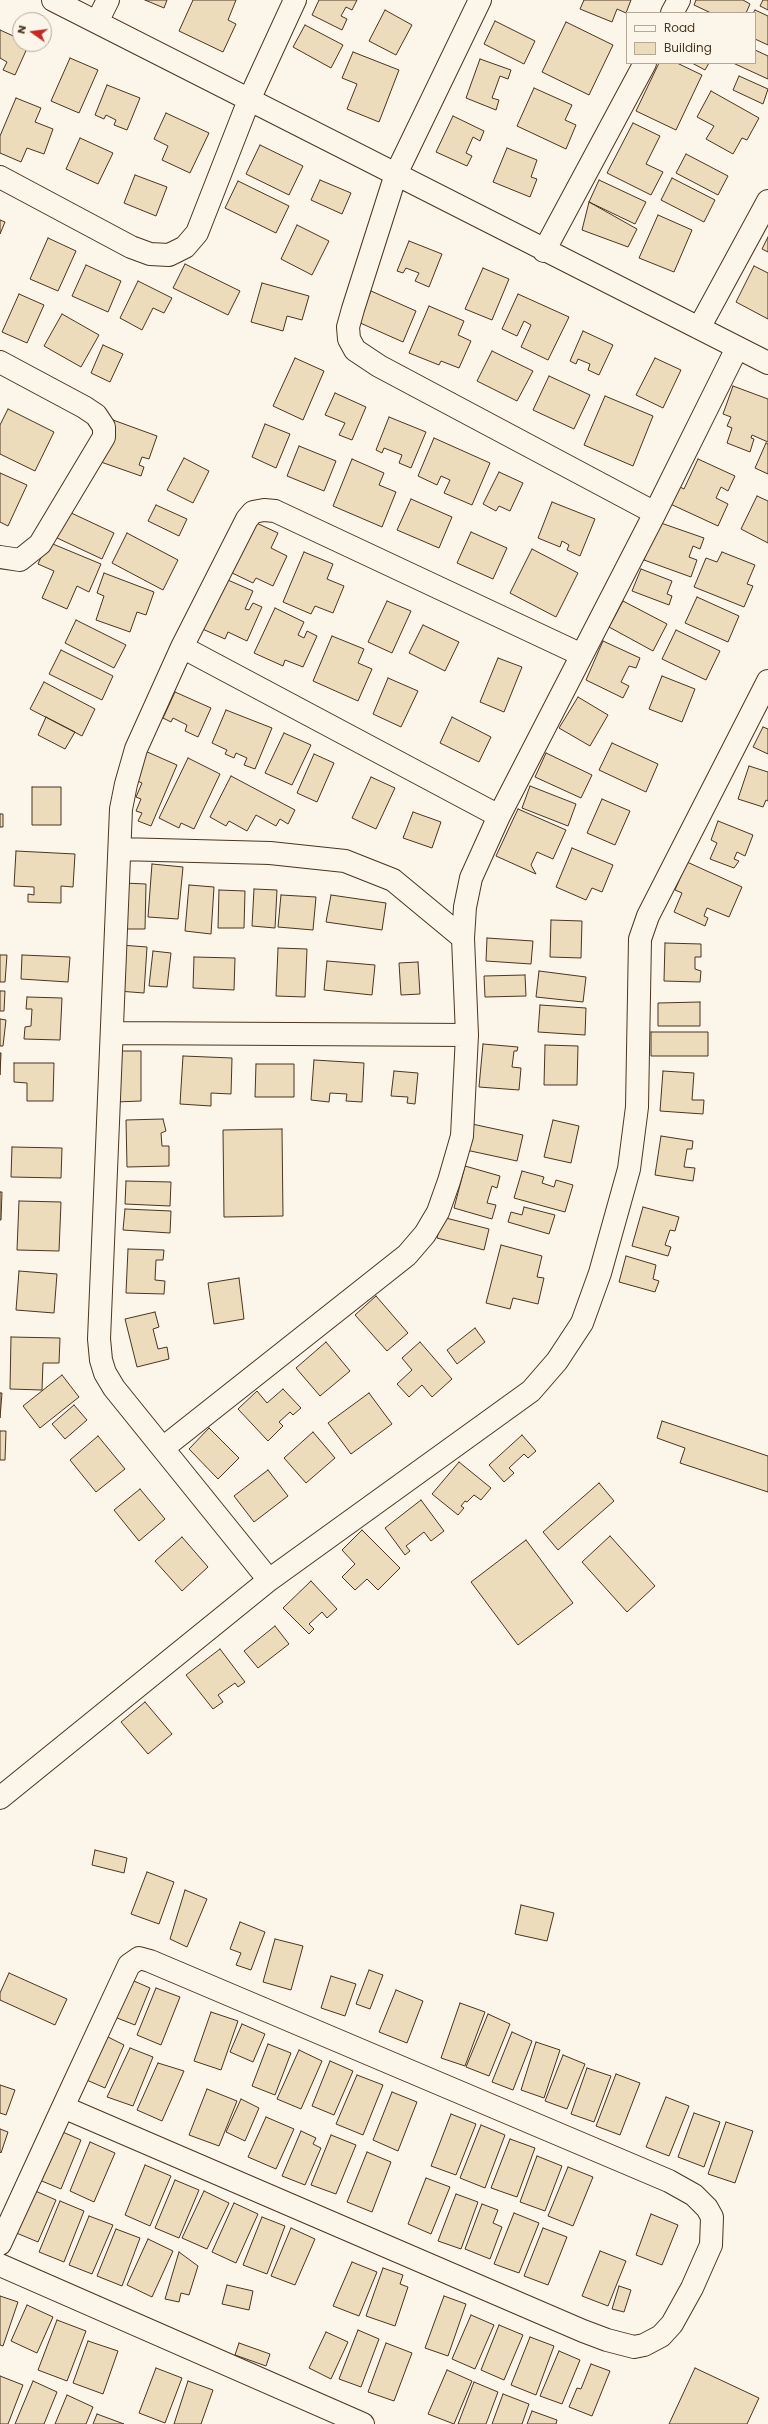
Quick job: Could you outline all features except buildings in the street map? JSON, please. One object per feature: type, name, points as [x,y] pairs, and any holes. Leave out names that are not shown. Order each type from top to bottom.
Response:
[{"type":"street","points":[[53,0],[544,251],[768,363]]},
{"type":"street","points":[[97,22],[108,0]]},
{"type":"street","points":[[0,177],[131,247],[150,254],[169,255],[185,247],[196,233],[249,100],[294,0]]},
{"type":"street","points":[[480,0],[396,174],[348,327],[348,339],[355,350],[379,366],[655,514]]},
{"type":"street","points":[[673,12],[679,0]]},
{"type":"street","points":[[544,251],[644,64]]},
{"type":"street","points":[[699,328],[768,201]]},
{"type":"street","points":[[162,1448],[407,1255],[425,1234],[438,1212],[462,1136],[467,1035],[463,938],[465,907],[471,878],[500,816],[655,514],[737,348]]},
{"type":"street","points":[[0,362],[84,407],[96,415],[104,427],[104,437],[40,544],[20,560],[0,556]]},
{"type":"street","points":[[269,1580],[114,1388],[105,1373],[101,1360],[99,1338],[122,809],[128,777],[136,749],[182,647],[247,519],[253,512],[264,510],[275,511],[582,655]]},
{"type":"street","points":[[182,647],[500,816]]},
{"type":"street","points":[[0,1798],[269,1580],[531,1391],[557,1361],[582,1324],[600,1273],[629,1169],[637,1107],[640,940],[648,916],[768,681]]},
{"type":"street","points":[[120,849],[270,853],[345,861],[393,880],[463,938]]},
{"type":"street","points":[[112,1033],[467,1035]]},
{"type":"street","points":[[0,2244],[62,2107],[129,1965],[139,1958],[150,1961],[669,2181],[694,2195],[707,2208],[712,2217],[711,2245],[692,2288],[672,2324],[661,2336],[644,2346],[634,2347],[607,2340],[583,2331],[62,2107]]},
{"type":"street","points":[[0,2265],[363,2424]]}]
